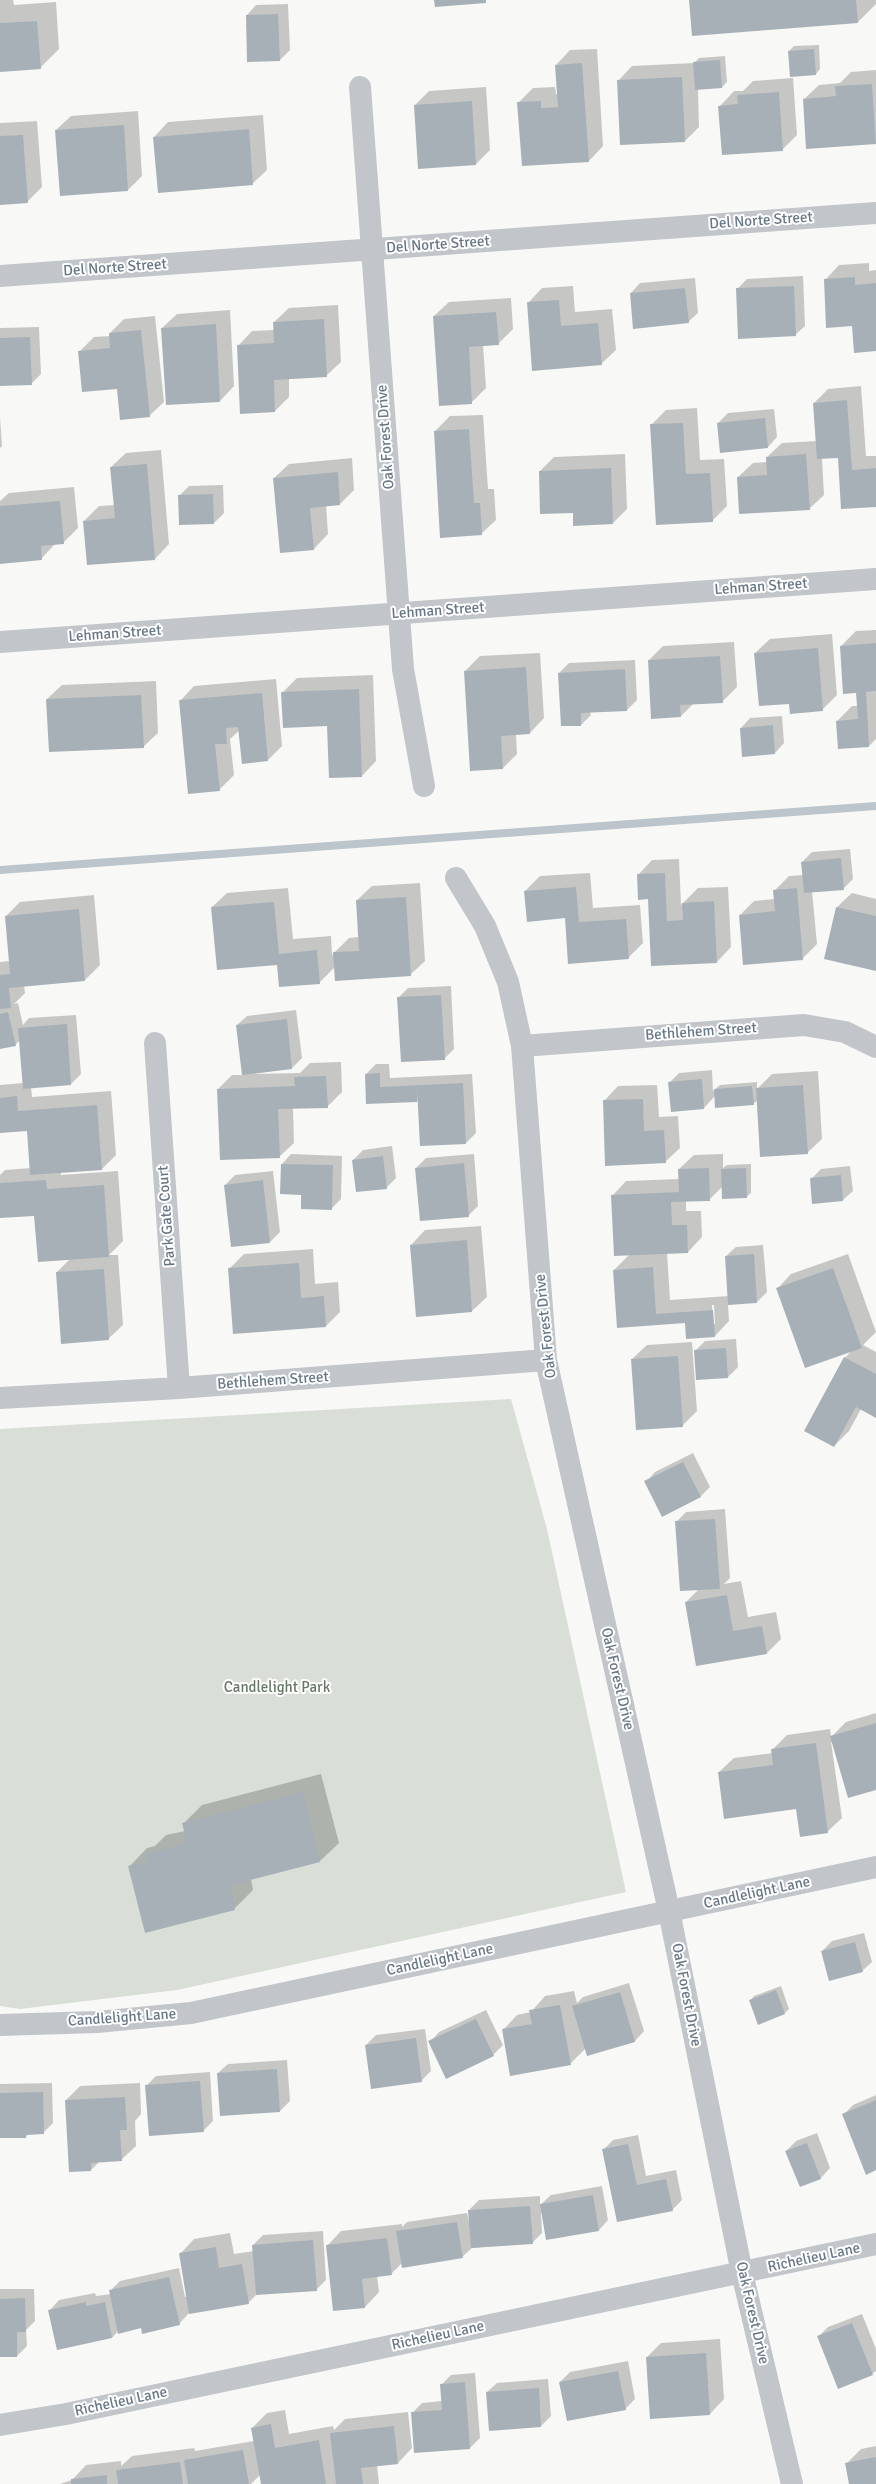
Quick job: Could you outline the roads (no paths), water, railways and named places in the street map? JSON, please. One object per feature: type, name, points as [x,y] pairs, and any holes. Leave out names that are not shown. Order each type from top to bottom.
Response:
[{"type":"street","name":"Oak Forest Drive","points":[[360,87],[403,668],[424,786]]},
{"type":"street","name":"Del Norte Street","points":[[0,276],[876,213]]},
{"type":"street","name":"Lehman Street","points":[[0,642],[876,579]]},
{"type":"street","name":"Oak Forest Drive","points":[[456,878],[485,926],[508,982],[522,1046],[546,1360],[669,1911],[742,2273],[792,2484]]},
{"type":"street","name":"Bethlehem Street","points":[[522,1046],[804,1025],[845,1032],[876,1047]]},
{"type":"street","name":"Park Gate Court","points":[[154,1043],[179,1388]]},
{"type":"street","name":"Bethlehem Street","points":[[0,1398],[179,1388],[546,1360]]},
{"type":"street","name":"Candlelight Lane","points":[[0,2025],[97,2022],[191,2013],[876,1867]]},
{"type":"street","name":"Richelieu Lane","points":[[0,2425],[66,2414],[876,2244]]},
{"type":"waterway","points":[[0,870],[876,806]]},
{"type":"park label","name":"Candlelight Park","points":[[277,1688]]}]
